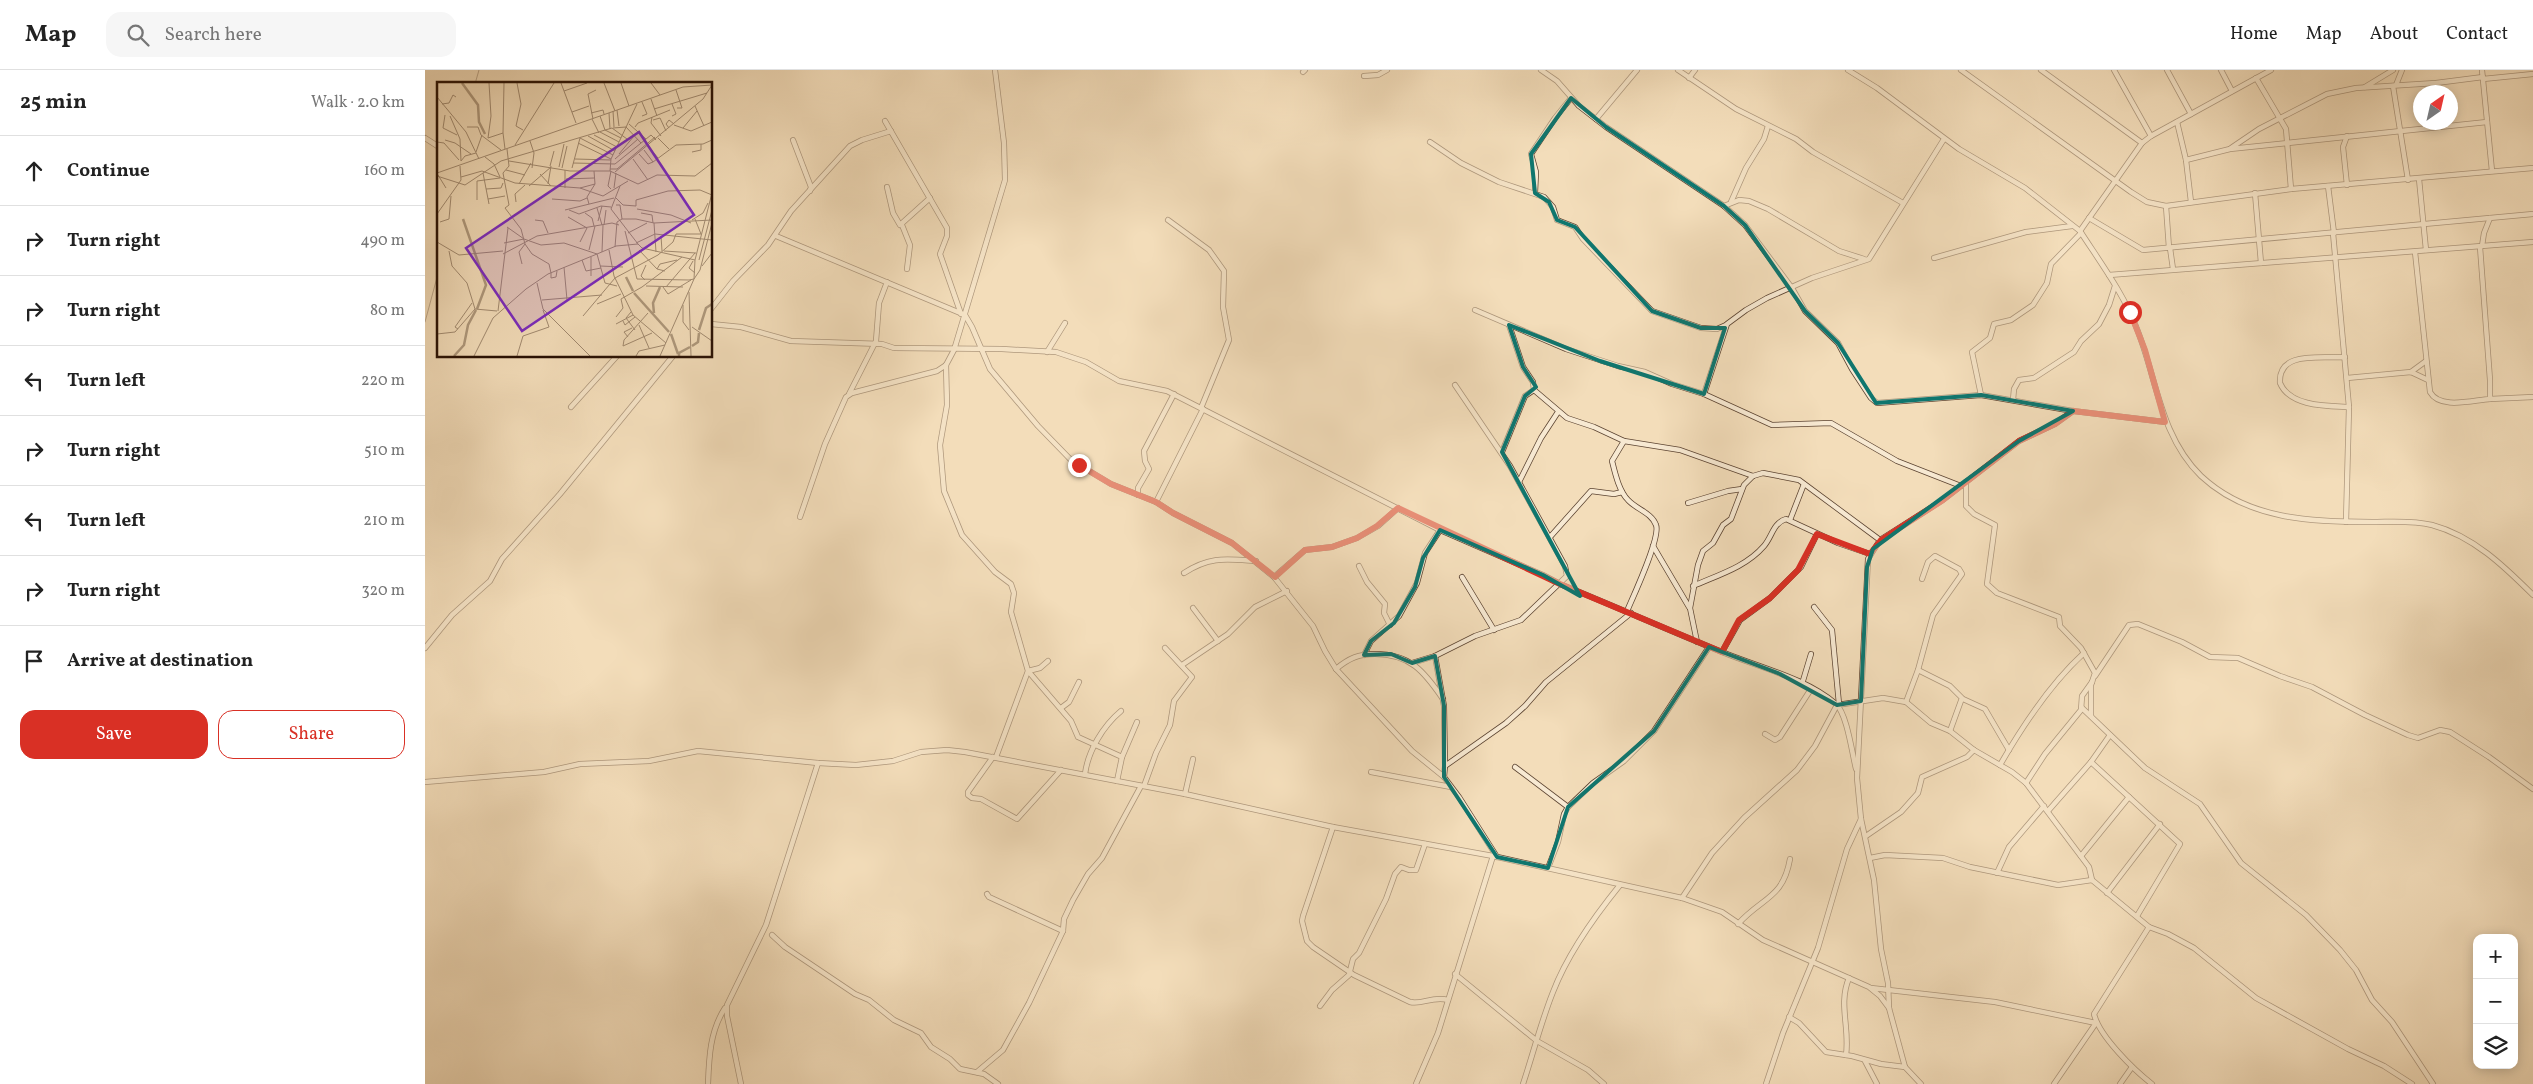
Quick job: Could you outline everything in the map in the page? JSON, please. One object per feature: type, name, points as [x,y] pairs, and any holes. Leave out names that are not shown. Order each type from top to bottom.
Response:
[{"type":"street","points":[[995,70],[1004,143],[1005,180],[963,315],[955,350],[946,365],[947,405],[940,445],[944,491],[962,535],[1013,587],[1011,612],[1028,671],[1071,721],[1078,738],[1122,757]]},
{"type":"street","points":[[1364,76],[1378,76],[1387,70]]},
{"type":"street","points":[[1541,70],[1557,81],[1571,98],[1596,119],[1659,165],[1724,206],[1745,225],[1791,288],[1805,311],[1838,343],[1852,369],[1871,398],[1877,403],[1981,395],[2073,411],[2165,422]]},
{"type":"street","points":[[1596,119],[1637,70]]},
{"type":"street","points":[[1677,70],[1736,109],[1903,203]]},
{"type":"street","points":[[1689,78],[1695,70]]},
{"type":"street","points":[[1847,70],[1877,88],[1944,140],[2025,188],[2080,232],[2109,275],[2140,335],[2165,422],[2191,464],[2202,476],[2233,498],[2269,513],[2289,518],[2345,522],[2423,523],[2444,530],[2493,557],[2533,595]]},
{"type":"street","points":[[1961,70],[2147,202],[2166,206],[2291,189],[2533,168]]},
{"type":"street","points":[[2041,70],[2142,144]]},
{"type":"street","points":[[2114,70],[2151,136]]},
{"type":"street","points":[[2167,70],[2191,114]]},
{"type":"street","points":[[2221,70],[2232,91]]},
{"type":"street","points":[[1981,395],[1972,358],[1973,350],[1990,338],[1994,324],[2011,320],[2033,305],[2047,283],[2051,264],[2080,232],[2142,144],[2151,136],[2271,70]]},
{"type":"street","points":[[2364,87],[2393,70]]},
{"type":"street","points":[[2402,70],[2395,85],[2399,130],[2408,180]]},
{"type":"street","points":[[2482,70],[2492,171]]},
{"type":"street","points":[[2230,149],[2243,138],[2318,97],[2364,87],[2533,74]]},
{"type":"street","points":[[2256,78],[2286,129],[2291,189]]},
{"type":"street","points":[[1535,193],[1535,172],[1531,154],[1571,98]]},
{"type":"street","points":[[885,121],[948,231],[940,254],[963,315],[990,369],[1071,460],[1111,484],[1156,502],[1173,513],[1232,543],[1275,577],[1313,626],[1336,669],[1412,751],[1444,777],[1495,856]]},
{"type":"street","points":[[2177,122],[2186,160],[2191,202]]},
{"type":"street","points":[[2186,160],[2230,149],[2487,122]]},
{"type":"street","points":[[1731,202],[1746,168],[1764,139],[1768,126]]},
{"type":"street","points":[[713,306],[776,236],[791,211],[852,145],[891,131]]},
{"type":"street","points":[[2347,136],[2343,147],[2347,184]]},
{"type":"street","points":[[425,138],[437,146]]},
{"type":"street","points":[[793,140],[811,187],[810,190]]},
{"type":"street","points":[[1430,142],[1461,163],[1499,182],[1535,193],[1549,202],[1557,220],[1575,227],[1583,239],[1652,311],[1701,328],[1717,329],[1746,310],[1812,278],[1869,259],[1944,140]]},
{"type":"street","points":[[2419,179],[2426,250]]},
{"type":"street","points":[[2328,186],[2349,407],[2345,522]]},
{"type":"street","points":[[887,187],[893,214],[902,225],[910,245],[907,269]]},
{"type":"street","points":[[2255,194],[2261,263]]},
{"type":"street","points":[[902,225],[930,198]]},
{"type":"street","points":[[1724,206],[1739,200],[1749,201],[1768,209],[1839,252],[1869,259]]},
{"type":"street","points":[[2166,206],[2173,269]]},
{"type":"street","points":[[2089,218],[2139,249],[2170,248],[2532,215],[2533,221]]},
{"type":"street","points":[[2489,399],[2490,380],[2481,246],[2483,234],[2490,218]]},
{"type":"street","points":[[1156,502],[1202,408],[1229,340],[1223,307],[1225,271],[1209,250],[1168,220]]},
{"type":"street","points":[[1934,258],[2026,232],[2072,226]]},
{"type":"street","points":[[776,236],[963,315]]},
{"type":"street","points":[[2109,275],[2533,242]]},
{"type":"street","points":[[2415,252],[2430,392],[2440,402],[2533,397]]},
{"type":"street","points":[[800,517],[825,444],[877,337],[880,298],[887,282]]},
{"type":"street","points":[[2013,400],[2014,389],[2019,380],[2033,378],[2074,352],[2081,341],[2099,324],[2115,286]]},
{"type":"street","points":[[713,298],[718,300]]},
{"type":"street","points":[[1475,310],[1566,349],[1617,366],[1645,372],[1672,384],[1704,394],[1771,425],[1784,426],[1827,422],[1897,461],[1961,486]]},
{"type":"street","points":[[1047,352],[1065,323]]},
{"type":"street","points":[[713,324],[752,329],[791,341],[874,344],[893,348],[928,347],[955,350],[1065,354],[1086,362],[1119,381],[1156,388],[1174,394],[1440,530],[1560,584],[1709,647],[1780,674],[1838,704],[1892,698],[1906,702],[1931,723],[1949,731],[1974,750],[2026,783],[2089,867],[2092,880],[2149,927],[2168,934],[2194,948],[2256,998],[2349,1050],[2385,1066],[2412,1084]]},
{"type":"street","points":[[1704,394],[1727,324]]},
{"type":"street","points":[[1509,325],[1523,367],[1533,382],[1534,390],[1559,412],[1572,420],[1595,427],[1624,442],[1680,450],[1753,476]]},
{"type":"street","points":[[2345,356],[2305,359],[2286,363],[2281,369],[2280,383],[2289,395],[2306,402],[2349,407]]},
{"type":"street","points":[[571,407],[615,358]]},
{"type":"street","points":[[425,648],[452,615],[489,582],[502,559],[560,494],[671,358]]},
{"type":"street","points":[[2347,378],[2411,372],[2427,361]]},
{"type":"street","points":[[849,394],[928,374],[946,365]]},
{"type":"street","points":[[2411,372],[2429,380]]},
{"type":"street","points":[[1412,662],[1435,656],[1467,639],[1521,620],[1567,576],[1567,571],[1550,537],[1519,482],[1455,385]]},
{"type":"street","points":[[1501,452],[1525,396],[1534,390]]},
{"type":"street","points":[[1138,495],[1138,488],[1149,469],[1145,460],[1145,451],[1174,394]]},
{"type":"street","points":[[1856,768],[1870,554],[1881,540],[1943,500],[2019,441],[2055,424],[2073,411]]},
{"type":"street","points":[[1519,482],[1541,438],[1559,412]]},
{"type":"street","points":[[1445,766],[1506,723],[1525,706],[1546,682],[1629,612],[1653,546],[1657,525],[1646,513],[1629,502],[1623,492],[1612,461],[1624,442]]},
{"type":"street","points":[[1690,608],[1701,554],[1715,540],[1723,525],[1731,519],[1742,489],[1753,476],[1763,473],[1796,480],[1804,484],[1881,540]]},
{"type":"street","points":[[1966,482],[1966,506],[1974,514],[1995,525],[1987,581],[1989,588],[1997,593],[2057,616],[2061,628],[2085,653],[2095,676]]},
{"type":"street","points":[[1789,520],[1804,484]]},
{"type":"street","points":[[1688,503],[1728,491],[1742,489]]},
{"type":"street","points":[[1550,537],[1591,491],[1614,494],[1623,492]]},
{"type":"street","points":[[1275,577],[1305,550],[1332,547],[1357,538],[1377,526],[1398,508]]},
{"type":"street","points":[[1693,586],[1747,562],[1765,546],[1778,523],[1789,520],[1817,534],[1870,554]]},
{"type":"street","points":[[1364,655],[1368,644],[1399,616],[1415,587],[1423,558],[1440,530]]},
{"type":"street","points":[[1722,652],[1739,620],[1770,598],[1798,570],[1817,534]]},
{"type":"street","points":[[1653,546],[1690,608],[1697,642]]},
{"type":"street","points":[[1906,702],[1918,670],[1933,615],[1962,574],[1959,569],[1935,556],[1928,562],[1922,579]]},
{"type":"street","points":[[1183,573],[1203,561],[1213,559],[1256,561]]},
{"type":"street","points":[[1359,566],[1367,582],[1385,604],[1384,613],[1390,624]]},
{"type":"street","points":[[1461,577],[1494,630]]},
{"type":"street","points":[[1182,665],[1218,641],[1255,607],[1287,591]]},
{"type":"street","points":[[1814,607],[1831,630],[1838,704],[1845,720],[1856,768],[1861,819],[1870,858],[1889,1008],[1905,1067],[1921,1084]]},
{"type":"street","points":[[1193,608],[1218,641]]},
{"type":"street","points":[[2026,783],[2045,754],[2082,708],[2082,696],[2129,625],[2137,624],[2182,642],[2210,657],[2238,658],[2279,676],[2312,687],[2408,735],[2418,738],[2440,730],[2450,732],[2533,789]]},
{"type":"street","points":[[1549,868],[1558,842],[1564,814],[1568,807],[1593,784],[1624,761],[1654,731],[1709,647]]},
{"type":"street","points":[[977,1072],[1003,1050],[1029,1003],[1063,931],[1064,919],[1073,900],[1089,874],[1102,858],[1143,786],[1155,753],[1170,725],[1175,701],[1191,680],[1190,674],[1165,648]]},
{"type":"street","points":[[2000,765],[2065,672],[2085,653]]},
{"type":"street","points":[[1336,669],[1353,657],[1391,654],[1412,662],[1430,681],[1443,699]]},
{"type":"street","points":[[1802,684],[1811,654]]},
{"type":"street","points":[[1435,656],[1443,699],[1445,724],[1444,777]]},
{"type":"street","points":[[1028,671],[1041,668],[1048,662]]},
{"type":"street","points":[[1918,670],[1950,686],[1963,700],[1985,709],[2009,750]]},
{"type":"street","points":[[1028,671],[995,757],[968,792],[968,795],[981,799],[1017,819],[1061,770]]},
{"type":"street","points":[[2091,716],[2092,681]]},
{"type":"street","points":[[1061,708],[1069,702],[1079,682]]},
{"type":"street","points":[[1765,734],[1775,740],[1780,737],[1811,689]]},
{"type":"street","points":[[1949,731],[1963,700]]},
{"type":"street","points":[[1682,898],[1712,853],[1744,818],[1797,770],[1815,746],[1838,704]]},
{"type":"street","points":[[2082,708],[2145,768],[2200,804],[2241,863],[2307,915],[2340,950],[2356,970],[2371,1000],[2392,1022],[2433,1084]]},
{"type":"street","points":[[1085,774],[1086,763],[1095,745],[1103,732],[1121,711]]},
{"type":"street","points":[[1117,780],[1122,757],[1137,722]]},
{"type":"street","points":[[2048,811],[2091,762],[2110,735]]},
{"type":"street","points":[[425,782],[544,772],[580,764],[642,762],[698,751],[856,765],[893,761],[921,752],[947,750],[995,757],[1185,794],[1333,828],[1495,856],[1682,898],[1722,912],[1763,940],[1869,988],[1880,996],[1889,1008]]},
{"type":"street","points":[[1866,836],[1901,812],[1918,793],[1922,777],[1967,757],[1974,750]]},
{"type":"street","points":[[1185,794],[1193,760]]},
{"type":"street","points":[[2091,762],[2160,824],[2179,842],[2181,847],[2137,916]]},
{"type":"street","points":[[708,1084],[710,1048],[719,1018],[766,925],[818,763]]},
{"type":"street","points":[[1515,767],[1568,807]]},
{"type":"street","points":[[1371,772],[1451,787]]},
{"type":"street","points":[[2081,856],[2129,797]]},
{"type":"street","points":[[1997,872],[2009,847],[2044,806]]},
{"type":"street","points":[[1766,1084],[1789,1017],[1813,961],[1851,837],[1861,819]]},
{"type":"street","points":[[2107,893],[2160,824]]},
{"type":"street","points":[[1333,828],[1302,921],[1307,941],[1349,971],[1410,1002],[1417,1003],[1435,998],[1448,1000]]},
{"type":"street","points":[[1320,1006],[1332,990],[1348,976],[1353,959],[1359,953],[1384,902],[1396,871],[1401,867],[1416,870],[1425,844]]},
{"type":"street","points":[[1870,858],[1885,855],[1943,858],[2058,885],[2092,880]]},
{"type":"street","points":[[1416,1084],[1438,1033],[1455,974],[1495,856]]},
{"type":"street","points":[[1739,924],[1777,891],[1784,881],[1790,859]]},
{"type":"street","points":[[1523,1084],[1560,976],[1576,947],[1620,885]]},
{"type":"street","points":[[987,894],[1063,931]]},
{"type":"street","points":[[2149,927],[2094,1014],[2096,1023],[2132,1067],[2153,1084]]},
{"type":"street","points":[[772,935],[785,947],[855,994],[869,1000],[894,1020],[921,1033],[931,1046],[953,1061],[960,1069],[977,1072],[998,1084]]},
{"type":"street","points":[[1455,974],[1537,1041],[1588,1070],[1604,1084]]},
{"type":"street","points":[[1847,1055],[1848,1037],[1843,1001],[1849,978]]},
{"type":"street","points":[[1869,988],[1995,1002],[2096,1023]]},
{"type":"street","points":[[727,1005],[727,1016],[741,1084]]},
{"type":"street","points":[[1789,1017],[1799,1023],[1823,1050],[1865,1061],[1905,1067]]},
{"type":"street","points":[[2053,1084],[2096,1023]]},
{"type":"street","points":[[1865,1061],[1877,1084]]},
{"type":"street","points":[[2120,1084],[2132,1067]]},
{"type":"highlighted area","points":[[1571,98],[1606,127],[1724,206],[1745,225],[1805,311],[1838,343],[1876,403],[1981,395],[2073,411],[2019,441],[1873,549],[1867,567],[1861,701],[1837,705],[1780,674],[1709,647],[1654,731],[1568,807],[1548,868],[1497,857],[1444,777],[1444,706],[1435,656],[1412,663],[1391,654],[1364,655],[1371,641],[1394,623],[1415,587],[1423,558],[1440,530],[1543,575],[1580,596],[1502,452],[1525,396],[1536,387],[1523,367],[1509,325],[1600,361],[1704,394],[1725,328],[1701,328],[1652,311],[1575,227],[1557,220],[1549,202],[1535,193],[1531,154]]},
{"type":"waterway","points":[[476,82],[479,70]]},
{"type":"waterway","points":[[425,322],[437,277]]},
{"type":"route","points":[[1079,465],[1111,484],[1156,502],[1173,513],[1232,543],[1275,577],[1305,550],[1332,547],[1357,538],[1371,531],[1398,508],[1440,530],[1560,584],[1722,652],[1739,620],[1775,594],[1803,564],[1817,534],[1870,554],[1881,540],[1920,513],[1943,500],[1996,457],[2019,441],[2055,424],[2073,411],[2165,422],[2145,350],[2130,312]]}]
